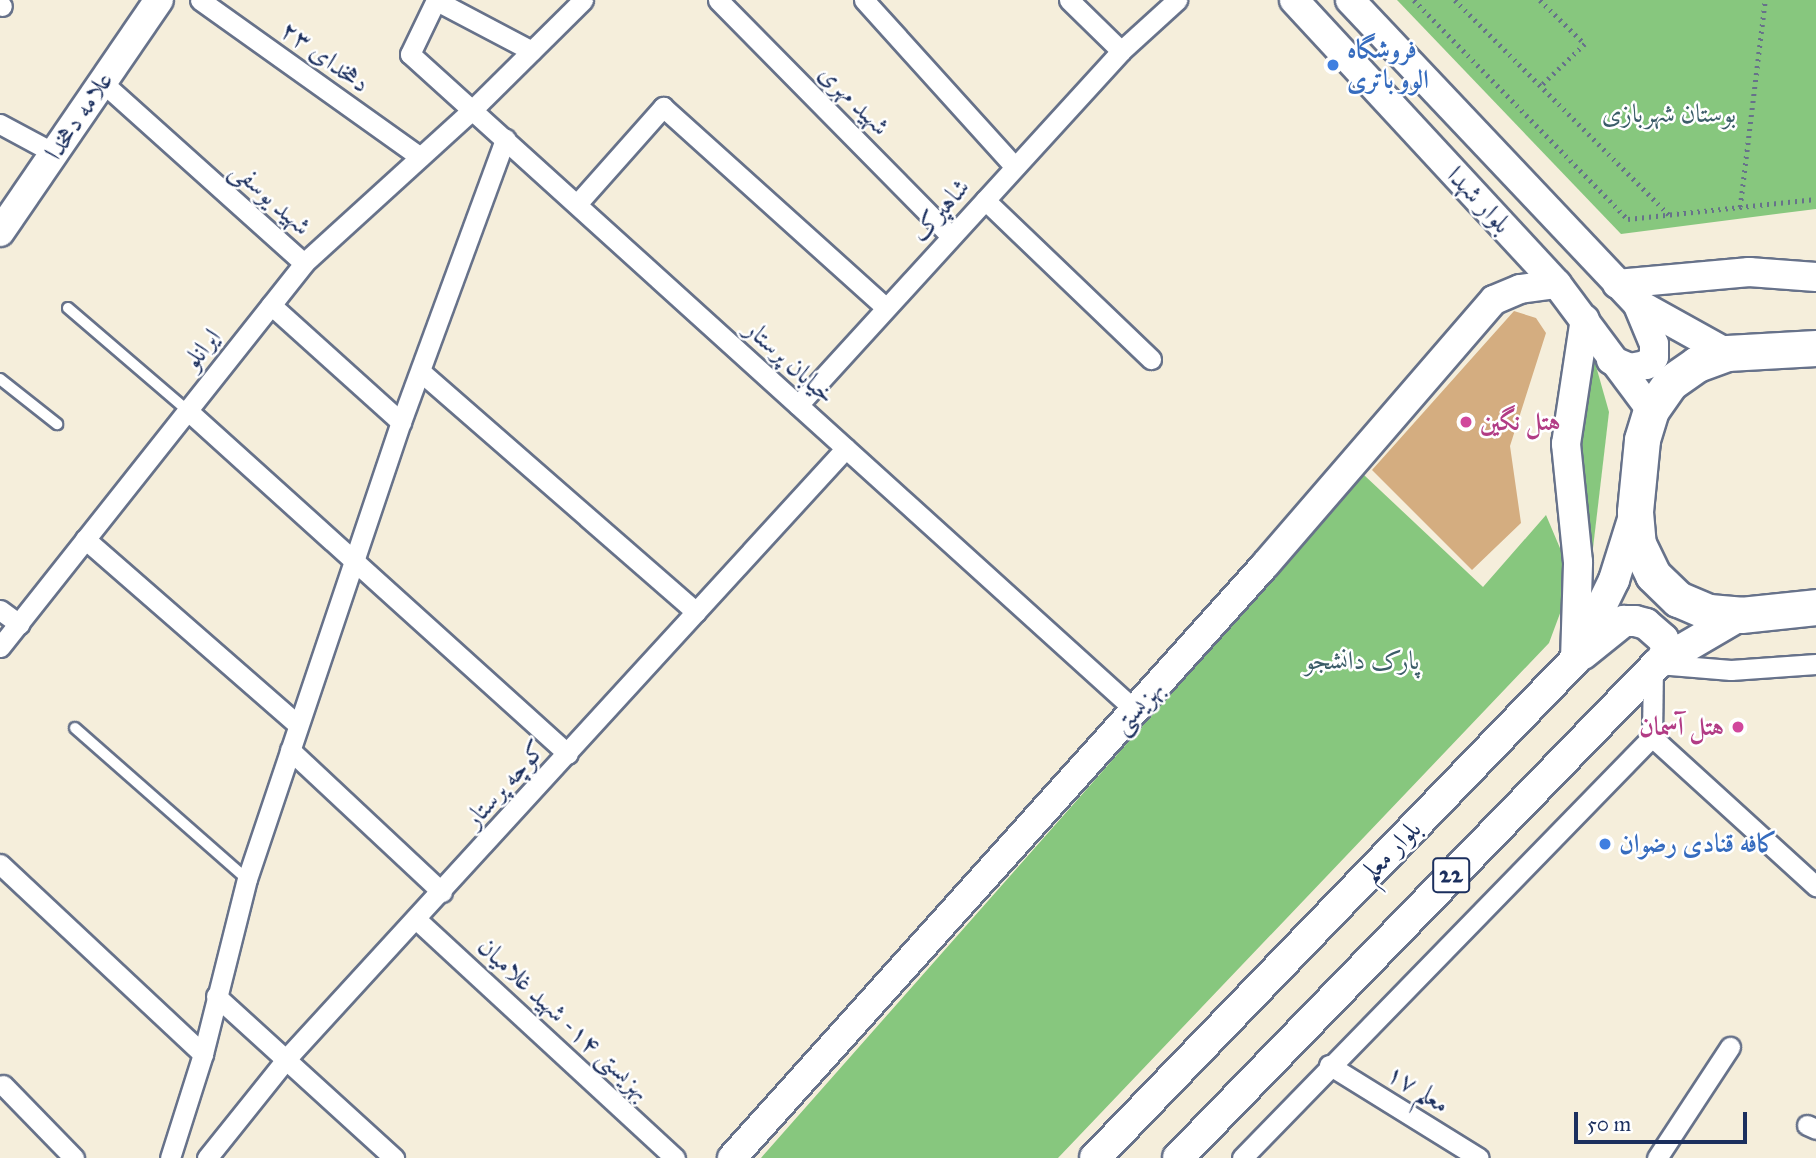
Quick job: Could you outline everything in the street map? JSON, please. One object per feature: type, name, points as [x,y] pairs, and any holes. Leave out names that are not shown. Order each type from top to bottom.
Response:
[{"type":"highway","points":[[1813,345],[1727,353],[1697,363],[1679,377],[1651,410],[1642,440],[1635,512],[1639,544],[1653,575],[1678,598],[1709,612],[1741,615],[1816,607]]},
{"type":"main road","name":"علامه دهخدا","points":[[0,232],[159,0]]},
{"type":"main road","name":"بلوار شهدا","points":[[1294,0],[1557,284],[1585,319],[1611,360],[1651,410]]},
{"type":"main road","name":"بلوار شهدا","points":[[1350,0],[1627,294],[1727,353]]},
{"type":"main road","points":[[1611,360],[1630,368],[1646,365],[1654,357],[1654,344],[1627,294],[1749,272],[1816,277]]},
{"type":"main road","name":"بهزیستی","points":[[732,1158],[1135,710],[1494,300],[1520,289],[1557,284]]},
{"type":"main road","points":[[1575,660],[1578,562],[1566,444],[1585,319]]},
{"type":"main road","name":"بلوار معلم","points":[[1095,1158],[1575,660],[1614,580],[1635,512]]},
{"type":"main road","name":"22","points":[[1178,1158],[1657,663],[1741,615]]},
{"type":"main road","points":[[1575,660],[1624,621],[1646,624],[1656,630],[1667,649],[1657,663]]},
{"type":"street","name":"دهخدای ۲۳","points":[[200,0],[420,157]]},
{"type":"street","points":[[436,0],[532,51]]},
{"type":"street","name":"خیابان پرستار","points":[[436,0],[410,54],[1135,710]]},
{"type":"street","name":"ایرانلو","points":[[0,647],[304,263],[472,110],[583,0]]},
{"type":"street","name":"شهید مهری","points":[[718,0],[951,236]]},
{"type":"street","points":[[864,0],[1015,167]]},
{"type":"street","points":[[1069,0],[1121,51]]},
{"type":"street","name":"شاهپرک","points":[[798,405],[1121,51],[1177,0]]},
{"type":"street","name":"شهید یوسفی","points":[[102,82],[304,263]]},
{"type":"street","points":[[577,204],[663,107],[886,308]]},
{"type":"street","points":[[0,124],[54,153]]},
{"type":"street","points":[[170,1158],[203,1054],[247,879],[401,422],[505,139]]},
{"type":"street","points":[[985,200],[1151,359]]},
{"type":"street","points":[[271,305],[401,422]]},
{"type":"street","points":[[421,372],[696,612]]},
{"type":"street","points":[[187,411],[353,564],[568,754]]},
{"type":"street","name":"کوچه پرستار","points":[[207,1158],[287,1059],[417,920],[845,448]]},
{"type":"street","points":[[85,539],[298,725]]},
{"type":"street","points":[[0,610],[19,624]]},
{"type":"street","points":[[1242,1158],[1329,1065],[1652,737],[1657,663],[1731,670],[1816,664]]},
{"type":"street","points":[[1652,737],[1816,886]]},
{"type":"street","points":[[290,750],[442,892]]},
{"type":"street","points":[[0,864],[203,1054]]},
{"type":"street","name":"بهزیستی ۱۴- شهید غلامیان","points":[[417,920],[675,1158]]},
{"type":"street","points":[[216,996],[394,1158]]},
{"type":"street","points":[[1657,1158],[1730,1046]]},
{"type":"street","name":"معلم ۱۷","points":[[1329,1065],[1479,1158]]},
{"type":"street","points":[[3,1085],[74,1158]]},
{"type":"lane","points":[[68,308],[187,411]]},
{"type":"lane","points":[[0,379],[57,424]]},
{"type":"lane","points":[[75,728],[247,879]]},
{"type":"path","points":[[1414,0],[1628,219],[1816,199]]},
{"type":"path","points":[[1455,0],[1668,215]]},
{"type":"path","points":[[1540,0],[1585,44],[1541,86]]},
{"type":"path","points":[[1740,207],[1765,0]]},
{"type":"green space","name":"بوستان شهربازی","points":[[1397,0],[1816,0],[1816,209],[1621,234]]},
{"type":"green space","points":[[1594,359],[1609,412],[1591,565],[1577,466]]},
{"type":"green space","name":"پارک دانشجو","points":[[1364,475],[1483,587],[1546,515],[1565,560],[1562,608],[1549,643],[1058,1158],[761,1158]]},
{"type":"building","name":"هتل نگین","points":[[1514,311],[1536,318],[1546,333],[1510,446],[1521,523],[1472,570],[1372,470]]},
{"type":"place","name":"فروشگاه الوو باتری","points":[[1333,65]]},
{"type":"place","name":"هتل نگین","points":[[1466,422]]},
{"type":"place","name":"هتل آسمان","points":[[1738,727]]},
{"type":"place","name":"کافه قنادی رضوان","points":[[1605,844]]}]
